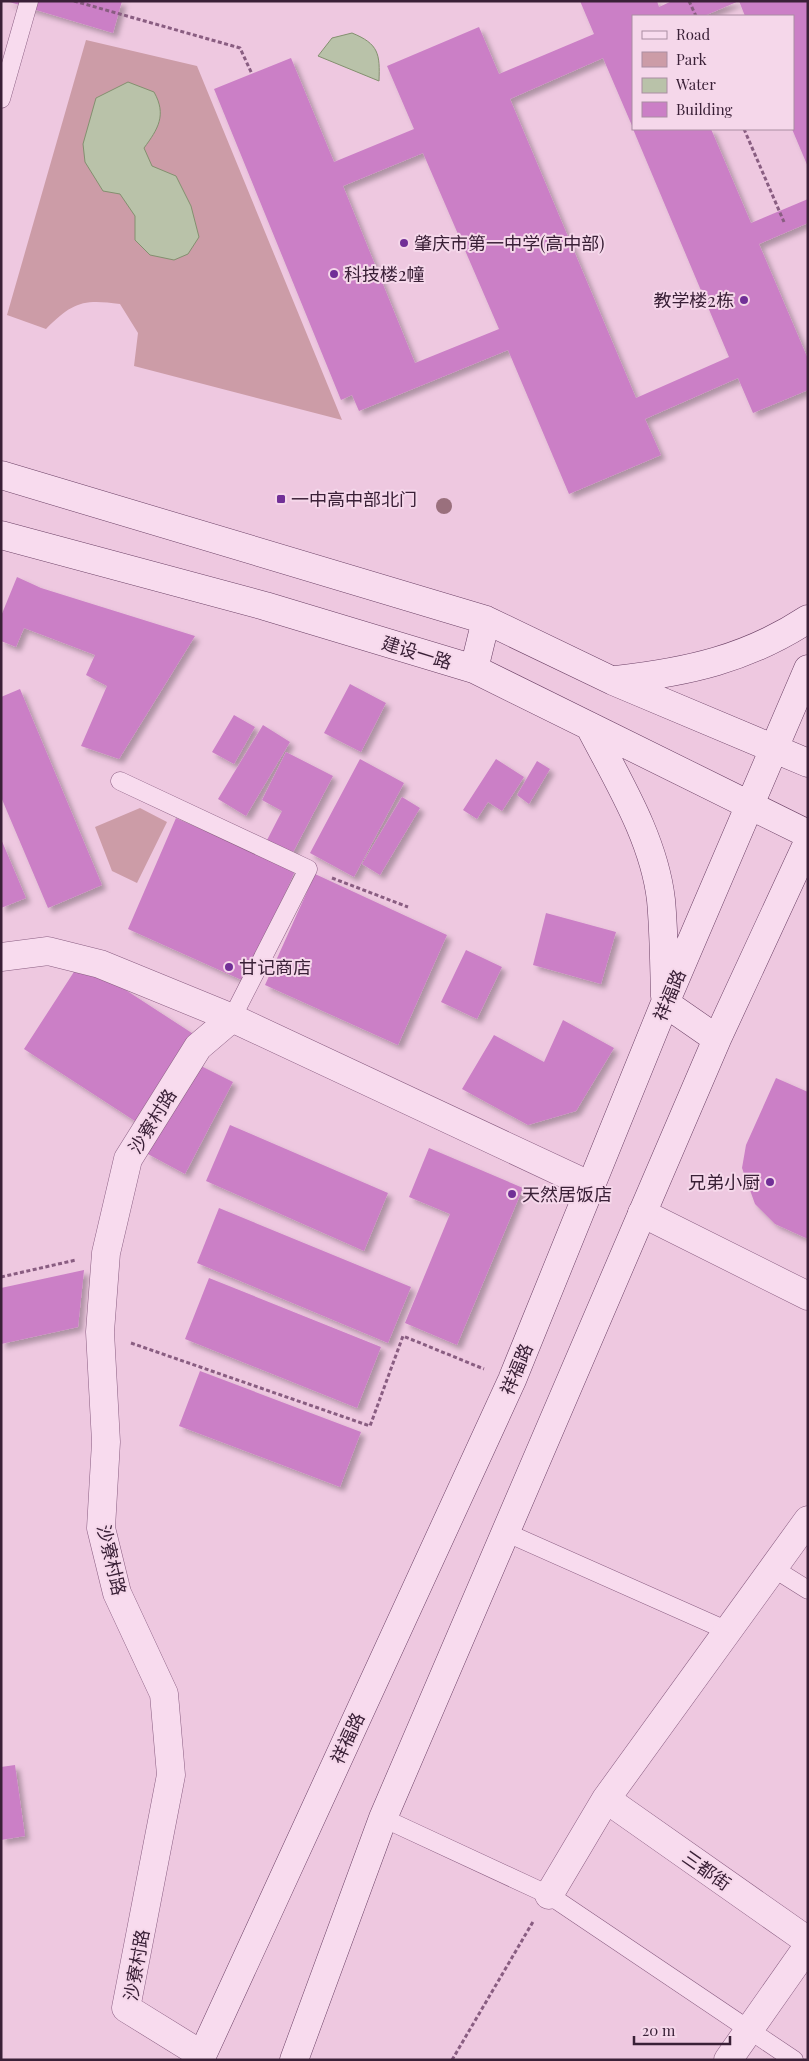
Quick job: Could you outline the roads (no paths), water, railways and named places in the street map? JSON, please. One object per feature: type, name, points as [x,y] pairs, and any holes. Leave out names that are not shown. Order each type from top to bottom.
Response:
[{"type":"street","points":[[1,475],[486,620],[613,681],[808,763]]},
{"type":"street","name":"建设一路","points":[[1,535],[265,606],[474,669],[808,834]]},
{"type":"street","points":[[613,681],[672,674],[727,659],[785,634],[808,619]]},
{"type":"street","points":[[474,669],[486,620]]},
{"type":"street","name":"祥福路","points":[[201,2057],[512,1380],[665,1002],[808,669]]},
{"type":"street","points":[[590,727],[623,791],[650,851],[661,899],[665,1002],[717,1039]]},
{"type":"street","points":[[294,2060],[383,1818],[717,1039],[808,842]]},
{"type":"street","points":[[1,957],[48,951],[100,964],[232,1018],[591,1186]]},
{"type":"street","name":"沙寮村路","points":[[201,2057],[126,2008],[171,1775],[164,1694],[117,1593],[102,1528],[106,1442],[100,1332],[106,1253],[128,1159],[198,1047],[232,1018]]},
{"type":"street","points":[[642,1213],[808,1296]]},
{"type":"street","points":[[549,1895],[606,1800],[808,1520]]},
{"type":"street","name":"三都街","points":[[606,1800],[808,1941]]},
{"type":"street","points":[[728,2060],[808,1946]]},
{"type":"lane","points":[[1,99],[29,1]]},
{"type":"lane","points":[[120,782],[308,868],[232,1018]]},
{"type":"lane","points":[[505,1532],[728,1630]]},
{"type":"lane","points":[[773,1568],[808,1590]]},
{"type":"lane","points":[[383,1818],[549,1895],[794,2060]]},
{"type":"water","points":[[352,33],[368,41],[376,51],[379,64],[379,81],[318,56],[332,38]]},
{"type":"water","points":[[128,82],[154,92],[160,108],[159,122],[144,148],[152,166],[176,176],[191,206],[199,237],[188,254],[174,260],[150,255],[135,240],[135,216],[120,194],[103,191],[85,162],[83,144],[96,98]]},
{"type":"place","name":"肇庆市第一中学(高中部)","points":[[404,243]]},
{"type":"place","name":"科技楼2幢","points":[[334,274]]},
{"type":"place","name":"教学楼2栋","points":[[744,300]]},
{"type":"place","name":"一中高中部北门","points":[[281,499]]},
{"type":"place","name":"甘记商店","points":[[229,967]]},
{"type":"place","name":"兄弟小厨","points":[[770,1182]]},
{"type":"place","name":"天然居饭店","points":[[512,1194]]}]
